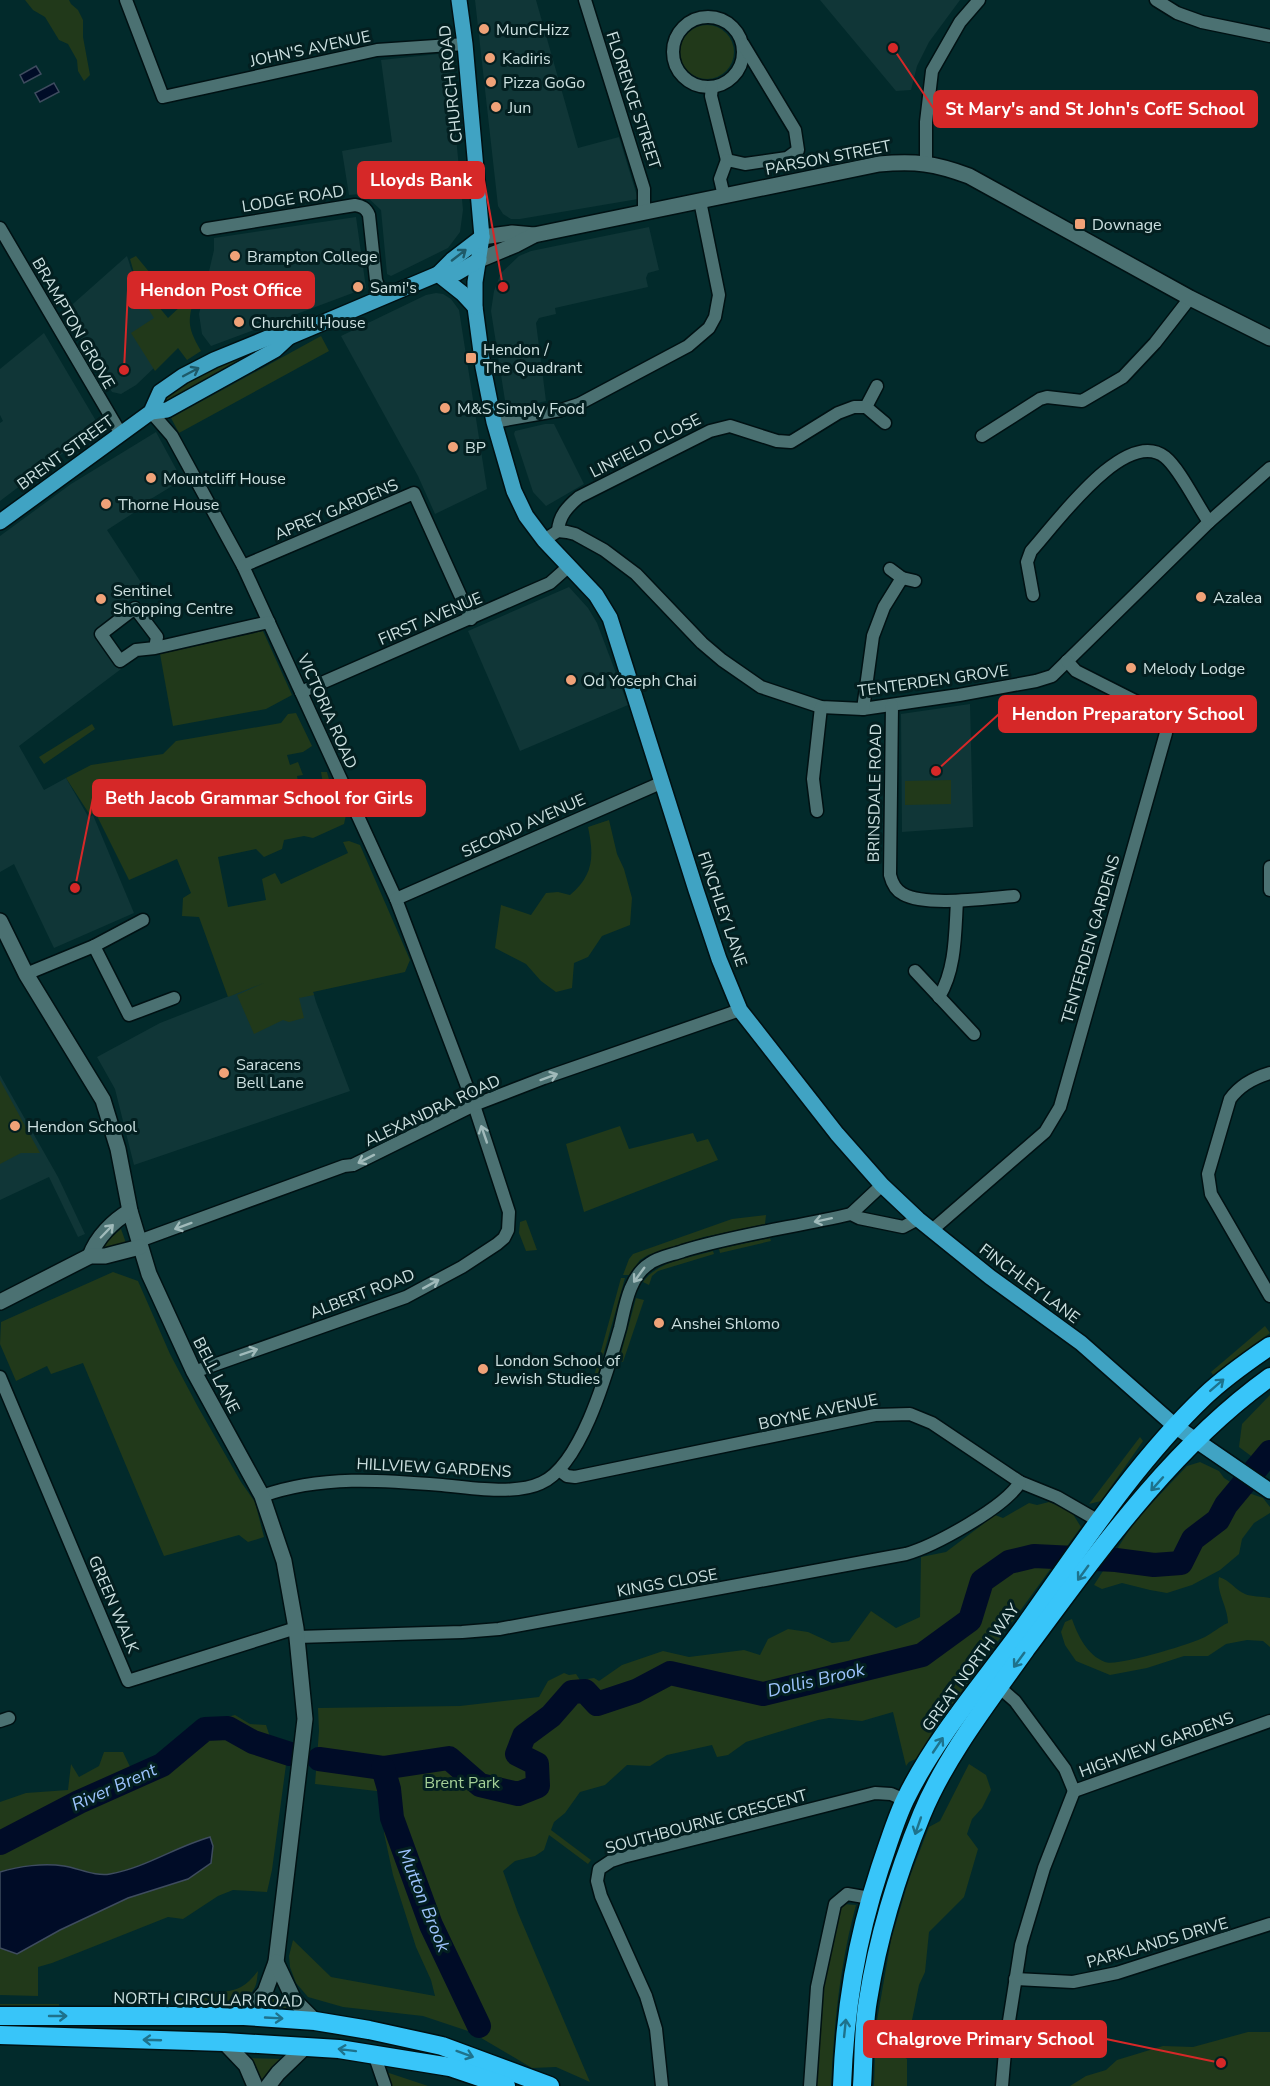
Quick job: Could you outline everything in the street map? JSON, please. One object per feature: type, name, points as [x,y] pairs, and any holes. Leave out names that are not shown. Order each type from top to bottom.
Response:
[{"type":"highway","name":"GREAT NORTH WAY","points":[[842,2086],[848,2001],[870,1898],[905,1800],[934,1749],[1097,1520],[1175,1426],[1226,1378],[1270,1346]]},
{"type":"highway","points":[[862,2086],[867,2002],[882,1929],[922,1812],[955,1753],[999,1687],[1112,1533],[1217,1419],[1270,1377]]},
{"type":"highway","name":"NORTH CIRCULAR ROAD","points":[[0,2016],[244,2016],[315,2021],[442,2046],[550,2086]]},
{"type":"highway","points":[[0,2035],[306,2046],[374,2054],[450,2067],[506,2086]]},
{"type":"main road","name":"CHURCH ROAD","points":[[459,0],[482,237]]},
{"type":"main road","name":"FINCHLEY LANE","points":[[482,237],[476,282],[476,307],[483,367],[494,422],[514,491],[526,516],[544,540],[596,595],[610,618],[719,959],[740,1010],[837,1134],[882,1185],[918,1219],[990,1277],[1081,1343],[1175,1426],[1270,1491]]},
{"type":"main road","name":"BRENT STREET","points":[[438,274],[482,237]]},
{"type":"main road","name":"BRENT STREET","points":[[0,522],[151,412],[167,410],[276,350],[289,337],[438,274],[457,273],[479,260]]},
{"type":"main road","points":[[438,274],[476,307]]},
{"type":"main road","name":"BRENT STREET","points":[[151,412],[160,392],[183,376],[214,360],[270,337],[289,337]]},
{"type":"street","name":"JOHN'S AVENUE","points":[[126,0],[163,97],[377,50],[465,44]]},
{"type":"street","name":"FLORENCE STREET","points":[[585,0],[644,189],[644,211]]},
{"type":"street","points":[[926,162],[926,122],[932,71],[960,22],[979,0]]},
{"type":"street","points":[[1156,0],[1177,13],[1202,21],[1270,36]]},
{"type":"street","points":[[727,160],[745,164],[787,159],[798,150],[795,130],[739,36],[732,26],[721,19],[697,18],[683,27],[676,37],[673,48],[674,61],[681,74],[690,82],[701,87],[712,87],[723,84],[733,76],[740,66],[743,44]]},
{"type":"street","points":[[712,87],[711,96],[727,160],[720,180],[724,196]]},
{"type":"street","name":"PARSON STREET","points":[[479,260],[534,235],[879,164],[926,162],[969,176],[1190,298],[1270,338]]},
{"type":"street","points":[[494,422],[561,410],[579,404],[688,346],[709,328],[715,317],[719,295],[700,201]]},
{"type":"street","name":"LODGE ROAD","points":[[207,229],[355,205],[361,206],[369,215],[376,279],[382,297]]},
{"type":"street","name":"BRAMPTON GROVE","points":[[0,228],[121,434]]},
{"type":"street","name":"PARSON STREET","points":[[482,237],[512,233],[534,235]]},
{"type":"street","points":[[982,436],[1040,399],[1082,401],[1123,377],[1155,343],[1190,298]]},
{"type":"street","points":[[877,386],[866,407],[885,423]]},
{"type":"street","name":"LINFIELD CLOSE","points":[[558,531],[558,520],[570,504],[579,497],[710,431],[730,426],[777,441],[791,442],[844,410],[866,407]]},
{"type":"street","name":"VICTORIA ROAD","points":[[151,412],[172,436],[243,566],[396,899],[474,1105]]},
{"type":"street","points":[[1033,594],[1027,562],[1031,551],[1091,482],[1136,452],[1145,450],[1156,452],[1172,464],[1209,522]]},
{"type":"street","name":"TENTERDEN GROVE","points":[[558,531],[575,534],[636,574],[702,644],[761,687],[820,707],[862,709],[1052,676],[1209,522],[1270,468]]},
{"type":"street","name":"APREY GARDENS","points":[[243,566],[414,493],[471,619]]},
{"type":"street","points":[[544,540],[558,531]]},
{"type":"street","name":"FIRST AVENUE","points":[[301,692],[550,583],[568,567]]},
{"type":"street","points":[[890,569],[902,578],[915,581]]},
{"type":"street","points":[[862,709],[873,636],[884,607],[902,578]]},
{"type":"street","points":[[155,648],[157,637],[135,608],[101,634],[120,661],[136,650],[155,648],[269,622]]},
{"type":"street","name":"TENTERDEN GARDENS","points":[[932,1230],[1045,1132],[1060,1107],[1166,733],[1167,723],[1163,715],[1076,671],[1067,662]]},
{"type":"street","name":"BRINSDALE ROAD","points":[[892,705],[890,875],[892,883],[902,894],[914,897],[957,901],[1014,896]]},
{"type":"street","points":[[817,812],[813,779],[820,707]]},
{"type":"street","name":"SECOND AVENUE","points":[[396,899],[663,782]]},
{"type":"street","points":[[1270,867],[1270,890]]},
{"type":"street","points":[[939,997],[950,972],[957,901]]},
{"type":"street","points":[[26,974],[94,946],[143,920]]},
{"type":"street","name":"BELL LANE","points":[[0,921],[26,974],[103,1100],[118,1149],[139,1244],[167,1316],[194,1372],[262,1496],[284,1561],[297,1633],[305,1719],[276,1962],[265,1992],[244,2016]]},
{"type":"street","points":[[94,946],[129,1015],[174,998]]},
{"type":"street","points":[[915,971],[974,1034]]},
{"type":"street","name":"ALEXANDRA ROAD","points":[[139,1244],[344,1166],[353,1166],[474,1105],[544,1078],[740,1010]]},
{"type":"street","points":[[1270,1073],[1248,1082],[1230,1099],[1208,1174],[1211,1194],[1270,1296]]},
{"type":"street","name":"ALBERT ROAD","points":[[194,1372],[406,1298],[462,1267],[504,1238],[508,1230],[510,1212],[474,1105]]},
{"type":"street","points":[[851,1214],[882,1185]]},
{"type":"street","points":[[90,1256],[95,1243],[120,1216],[130,1211]]},
{"type":"street","name":"HILLVIEW GARDENS","points":[[262,1496],[291,1488],[355,1479],[484,1489],[525,1488],[540,1484],[559,1470],[577,1444],[591,1415],[629,1293],[643,1268],[657,1259],[707,1243],[851,1214],[859,1218],[903,1227],[918,1219]]},
{"type":"street","points":[[0,1302],[90,1256],[105,1256],[139,1244]]},
{"type":"street","name":"GREEN WALK","points":[[0,1377],[128,1682],[297,1633]]},
{"type":"street","name":"BOYNE AVENUE","points":[[559,1470],[575,1478],[875,1415],[910,1414],[932,1423],[1020,1482],[1057,1497],[1097,1520]]},
{"type":"street","name":"KINGS CLOSE","points":[[297,1633],[462,1632],[499,1629],[906,1554],[935,1544],[994,1507],[1015,1490],[1020,1482]]},
{"type":"street","name":"HIGHVIEW GARDENS","points":[[999,1687],[1015,1701],[1065,1769],[1074,1791],[1270,1721]]},
{"type":"street","points":[[1002,2086],[1006,2040],[1021,1945],[1044,1868],[1074,1791]]},
{"type":"street","name":"SOUTHBOURNE CRESCENT","points":[[662,2086],[656,2029],[646,1996],[601,1896],[597,1881],[599,1869],[610,1861],[623,1857],[875,1792],[891,1794],[905,1800]]},
{"type":"street","points":[[810,2086],[817,1987],[835,1904],[847,1894],[870,1898]]},
{"type":"street","name":"PARKLANDS DRIVE","points":[[1015,1979],[1073,1982],[1117,1973],[1270,1924]]},
{"type":"street","points":[[276,1962],[294,2000],[315,2021]]},
{"type":"street","points":[[224,2042],[246,2065],[255,2086]]},
{"type":"street","points":[[268,2086],[306,2046]]},
{"type":"street","points":[[374,2054],[385,2086]]},
{"type":"shaded area","points":[[475,0],[536,0],[578,148],[619,137],[638,199],[520,219],[511,219],[503,214],[498,206]]},
{"type":"shaded area","points":[[820,0],[960,0],[929,42],[917,66],[911,90],[896,91]]},
{"type":"shaded area","points":[[448,53],[463,210],[460,232],[448,248],[391,276],[387,274],[381,210],[367,197],[360,194],[349,195],[342,151],[392,142],[381,60]]},
{"type":"shaded area","points":[[36,66],[41,74],[24,83],[20,75]]},
{"type":"shaded area","points":[[54,83],[59,92],[40,102],[35,93]]},
{"type":"shaded area","points":[[356,217],[366,288],[211,346],[202,334],[199,314],[214,250],[214,238]]},
{"type":"shaded area","points":[[649,227],[659,270],[648,273],[646,278],[648,287],[555,308],[556,314],[539,318],[536,323],[546,401],[510,409],[506,407],[491,311],[494,291],[501,273],[519,256],[531,251]]},
{"type":"shaded area","points":[[127,256],[140,296],[176,347],[136,385],[121,394],[112,392],[65,311]]},
{"type":"shaded area","points":[[436,293],[451,299],[459,310],[487,489],[435,514],[418,476],[341,336],[426,295]]},
{"type":"shaded area","points":[[44,333],[99,426],[0,501],[0,423],[3,421],[0,415],[0,369]]},
{"type":"shaded area","points":[[554,424],[584,484],[546,506],[533,492],[514,434],[515,431]]},
{"type":"shaded area","points":[[156,432],[182,480],[136,508],[138,510],[107,530],[144,587],[94,632],[121,669],[19,746],[44,790],[66,778],[89,818],[93,815],[134,913],[54,948],[14,864],[0,872],[0,536],[71,484]]},
{"type":"shaded area","points":[[569,587],[588,608],[597,623],[628,705],[520,751],[468,631]]},
{"type":"shaded area","points":[[970,704],[973,827],[902,832],[901,714]]},
{"type":"shaded area","name":"Saracens Bell Lane","points":[[306,966],[316,1002],[350,1091],[134,1165],[115,1089],[97,1057],[160,1023]]},
{"type":"shaded area","name":"Hendon School","points":[[0,1075],[58,1177],[85,1234],[78,1237],[49,1177],[0,1200]]},
{"type":"shaded area","points":[[210,1837],[213,1846],[211,1863],[188,1879],[128,1898],[60,1930],[17,1954],[0,1948],[0,1872],[48,1865],[105,1875],[135,1867]]},
{"type":"green space","points":[[25,0],[69,0],[78,10],[83,20],[83,37],[90,75],[84,81],[78,71],[77,60],[68,44],[59,40],[45,17],[33,10]]},
{"type":"green space","points":[[707,25],[717,27],[726,33],[732,42],[734,52],[732,62],[726,71],[717,77],[707,79],[697,77],[688,71],[682,62],[680,52],[682,42],[688,33],[697,27]]},
{"type":"green space","points":[[136,256],[160,285],[149,295],[168,318],[196,292],[190,322],[193,335],[201,351],[187,360],[178,348],[155,371],[131,333],[154,318],[141,297],[130,259]]},
{"type":"green space","points":[[321,336],[329,351],[179,433],[171,418]]},
{"type":"green space","points":[[273,342],[275,344],[162,405],[163,398],[212,365]]},
{"type":"green space","points":[[263,631],[292,695],[266,709],[173,726],[160,654]]},
{"type":"green space","points":[[296,713],[312,746],[303,752],[287,755],[290,765],[298,762],[303,775],[297,776],[302,804],[326,801],[321,772],[327,772],[333,794],[346,815],[344,824],[313,838],[304,836],[284,840],[282,849],[264,857],[256,849],[218,857],[228,907],[266,900],[262,879],[275,873],[281,884],[348,853],[343,842],[349,841],[360,845],[410,960],[405,972],[313,992],[314,995],[299,998],[304,1018],[289,1022],[283,1020],[254,1034],[237,995],[264,983],[228,997],[199,917],[182,916],[183,898],[191,893],[177,859],[129,880],[95,812],[90,815],[66,778],[91,765],[163,754],[176,741],[281,723],[288,714]]},
{"type":"green space","points":[[92,724],[95,729],[44,764],[39,757]]},
{"type":"green space","points":[[951,780],[951,804],[905,805],[905,781]]},
{"type":"green space","points":[[609,820],[617,854],[632,898],[630,925],[602,936],[588,957],[574,963],[572,988],[556,992],[541,981],[526,964],[495,948],[501,905],[531,915],[546,893],[558,892],[570,895],[578,888],[588,872],[591,847],[588,827]]},
{"type":"green space","points":[[0,1080],[40,1153],[21,1153],[0,1164]]},
{"type":"green space","points":[[620,1126],[629,1149],[693,1133],[697,1142],[708,1139],[718,1160],[584,1212],[566,1144]]},
{"type":"green space","points":[[766,1215],[765,1224],[704,1237],[648,1255],[640,1260],[629,1275],[623,1275],[633,1254],[732,1219]]},
{"type":"green space","points":[[526,1220],[537,1250],[526,1251],[519,1233],[520,1222]]},
{"type":"green space","points":[[121,1229],[126,1243],[98,1249]]},
{"type":"green space","points":[[770,1238],[771,1241],[720,1253],[719,1249]]},
{"type":"green space","points":[[713,1251],[714,1254],[658,1271],[652,1276],[649,1285],[643,1282],[649,1275],[665,1265]]},
{"type":"green space","points":[[113,1272],[138,1281],[170,1354],[198,1407],[255,1502],[264,1537],[248,1542],[239,1535],[164,1556],[83,1363],[51,1374],[47,1366],[16,1381],[0,1344],[1,1322]]},
{"type":"green space","points":[[621,1278],[625,1278],[595,1384],[593,1380]]},
{"type":"green space","points":[[636,1298],[644,1300],[623,1362],[619,1361]]},
{"type":"green space","points":[[1265,1326],[1270,1333],[1213,1375],[1211,1372]]},
{"type":"green space","points":[[1270,1395],[1270,1470],[1239,1447],[1242,1424]]},
{"type":"green space","points":[[1140,1437],[1143,1441],[1101,1501],[1089,1504]]},
{"type":"green space","points":[[1200,1462],[1219,1471],[1224,1478],[1246,1492],[1263,1498],[1270,1507],[1270,1513],[1254,1523],[1242,1539],[1239,1554],[1220,1570],[1192,1585],[1167,1593],[1122,1583],[1102,1589],[1094,1585],[1135,1521],[1187,1466]]},
{"type":"green space","name":"Brent Park","points":[[1049,1502],[1071,1511],[1081,1527],[932,1732],[920,1757],[906,1766],[893,1712],[862,1721],[829,1718],[818,1720],[746,1742],[728,1755],[717,1757],[712,1745],[667,1755],[650,1766],[627,1765],[605,1785],[580,1792],[565,1813],[554,1822],[551,1830],[591,1860],[588,1864],[549,1835],[544,1850],[535,1856],[515,1861],[503,1871],[518,1913],[590,2082],[556,2067],[532,2068],[471,2032],[423,2016],[343,2007],[308,1997],[296,1983],[289,1956],[293,1940],[331,1977],[435,1996],[431,1980],[416,1947],[393,1875],[384,1833],[385,1792],[315,1784],[319,1731],[318,1708],[460,1706],[539,1697],[548,1681],[564,1673],[576,1674],[580,1680],[594,1678],[599,1681],[622,1665],[663,1651],[689,1657],[744,1650],[760,1655],[768,1639],[788,1629],[808,1632],[832,1643],[849,1641],[871,1611],[896,1628],[920,1617],[921,1557],[946,1552],[995,1515],[1003,1518],[1029,1503],[1037,1505]]},
{"type":"green space","points":[[1219,1577],[1245,1594],[1270,1598],[1270,1647],[1263,1641],[1247,1640],[1226,1644],[1208,1656],[1184,1656],[1147,1668],[1110,1675],[1076,1661],[1065,1645],[1061,1632],[1065,1622],[1072,1619],[1088,1650],[1099,1659],[1112,1663],[1185,1645],[1205,1637],[1228,1623],[1219,1588]]},
{"type":"green space","points":[[235,1715],[250,1724],[266,1725],[271,1740],[289,1742],[267,1892],[233,1890],[218,1896],[183,1919],[168,1917],[38,1967],[38,1996],[0,1995],[0,1802],[26,1793],[68,1790],[71,1764],[79,1777],[99,1766],[104,1752],[123,1752],[132,1771],[156,1764],[205,1723]]},
{"type":"green space","points":[[969,1764],[986,1775],[991,1790],[982,1808],[972,1819],[967,1834],[978,1849],[964,1897],[929,1932],[925,1972],[919,1985],[911,2025],[901,2055],[907,2059],[907,2086],[874,2086],[876,2026],[891,1940],[909,1879],[929,1827],[940,1821]]},
{"type":"green space","points":[[844,1904],[856,1905],[839,1994],[831,2086],[816,2086],[825,1973],[837,1915]]},
{"type":"green space","points":[[258,1971],[254,1988],[245,1997],[217,2002],[179,2002],[179,1992],[235,1990],[246,1984]]},
{"type":"green space","points":[[266,1997],[290,2001],[292,2008],[263,2008],[260,2006]]},
{"type":"green space","points":[[0,2004],[59,2004],[59,2007],[0,2007]]},
{"type":"green space","points":[[1248,2032],[1270,2032],[1270,2086],[1070,2086],[1086,2076],[1106,2070],[1117,2060],[1163,2046],[1193,2047]]},
{"type":"green space","points":[[245,2058],[283,2059],[263,2085]]},
{"type":"green space","points":[[380,2070],[428,2086],[385,2086]]},
{"type":"waterway","name":"Dollis Brook","points":[[319,1759],[383,1768],[449,1758],[480,1785],[518,1794],[538,1786],[537,1764],[517,1754],[524,1736],[551,1716],[572,1692],[585,1691],[597,1704],[636,1691],[670,1673],[763,1694],[922,1655],[970,1620],[982,1581],[1009,1562],[1034,1556],[1116,1560],[1154,1565],[1181,1563],[1193,1539],[1218,1520],[1226,1505],[1270,1452]]},
{"type":"waterway","name":"River Brent","points":[[0,1843],[79,1802],[162,1765],[205,1729],[228,1728],[253,1742],[290,1754]]},
{"type":"waterway","name":"Mutton Brook","points":[[383,1768],[389,1789],[392,1818],[431,1925],[479,2026]]},
{"type":"place","name":"MunCHizz","points":[[484,29]]},
{"type":"place","name":"St Mary's and St John's CofE School","points":[[893,48]]},
{"type":"place","name":"Kadiris","points":[[490,58]]},
{"type":"place","name":"Pizza GoGo","points":[[491,82]]},
{"type":"place","name":"Jun","points":[[496,107]]},
{"type":"place","name":"Downage","points":[[1080,224]]},
{"type":"place","name":"Brampton College","points":[[235,256]]},
{"type":"place","name":"Sami's","points":[[358,287]]},
{"type":"place","name":"Lloyds Bank","points":[[503,287]]},
{"type":"place","name":"Churchill House","points":[[239,322]]},
{"type":"place","name":"Hendon / The Quadrant","points":[[471,358]]},
{"type":"place","name":"Hendon Post Office","points":[[124,370]]},
{"type":"place","name":"M&S Simply Food","points":[[445,408]]},
{"type":"place","name":"BP","points":[[453,447]]},
{"type":"place","name":"Mountcliff House","points":[[151,478]]},
{"type":"place","name":"Thorne House","points":[[106,504]]},
{"type":"place","name":"Azalea","points":[[1201,597]]},
{"type":"place","name":"Sentinel Shopping Centre","points":[[101,599]]},
{"type":"place","name":"Melody Lodge","points":[[1131,668]]},
{"type":"place","name":"Od Yoseph Chai","points":[[571,680]]},
{"type":"place","name":"Hendon Preparatory School","points":[[936,771]]},
{"type":"place","name":"Beth Jacob Grammar School for Girls","points":[[75,888]]},
{"type":"place","name":"Saracens Bell Lane","points":[[224,1073]]},
{"type":"place","name":"Hendon School","points":[[15,1126]]},
{"type":"place","name":"Anshei Shlomo","points":[[659,1323]]},
{"type":"place","name":"London School of Jewish Studies","points":[[483,1369]]},
{"type":"place","name":"Chalgrove Primary School","points":[[1221,2063]]}]
